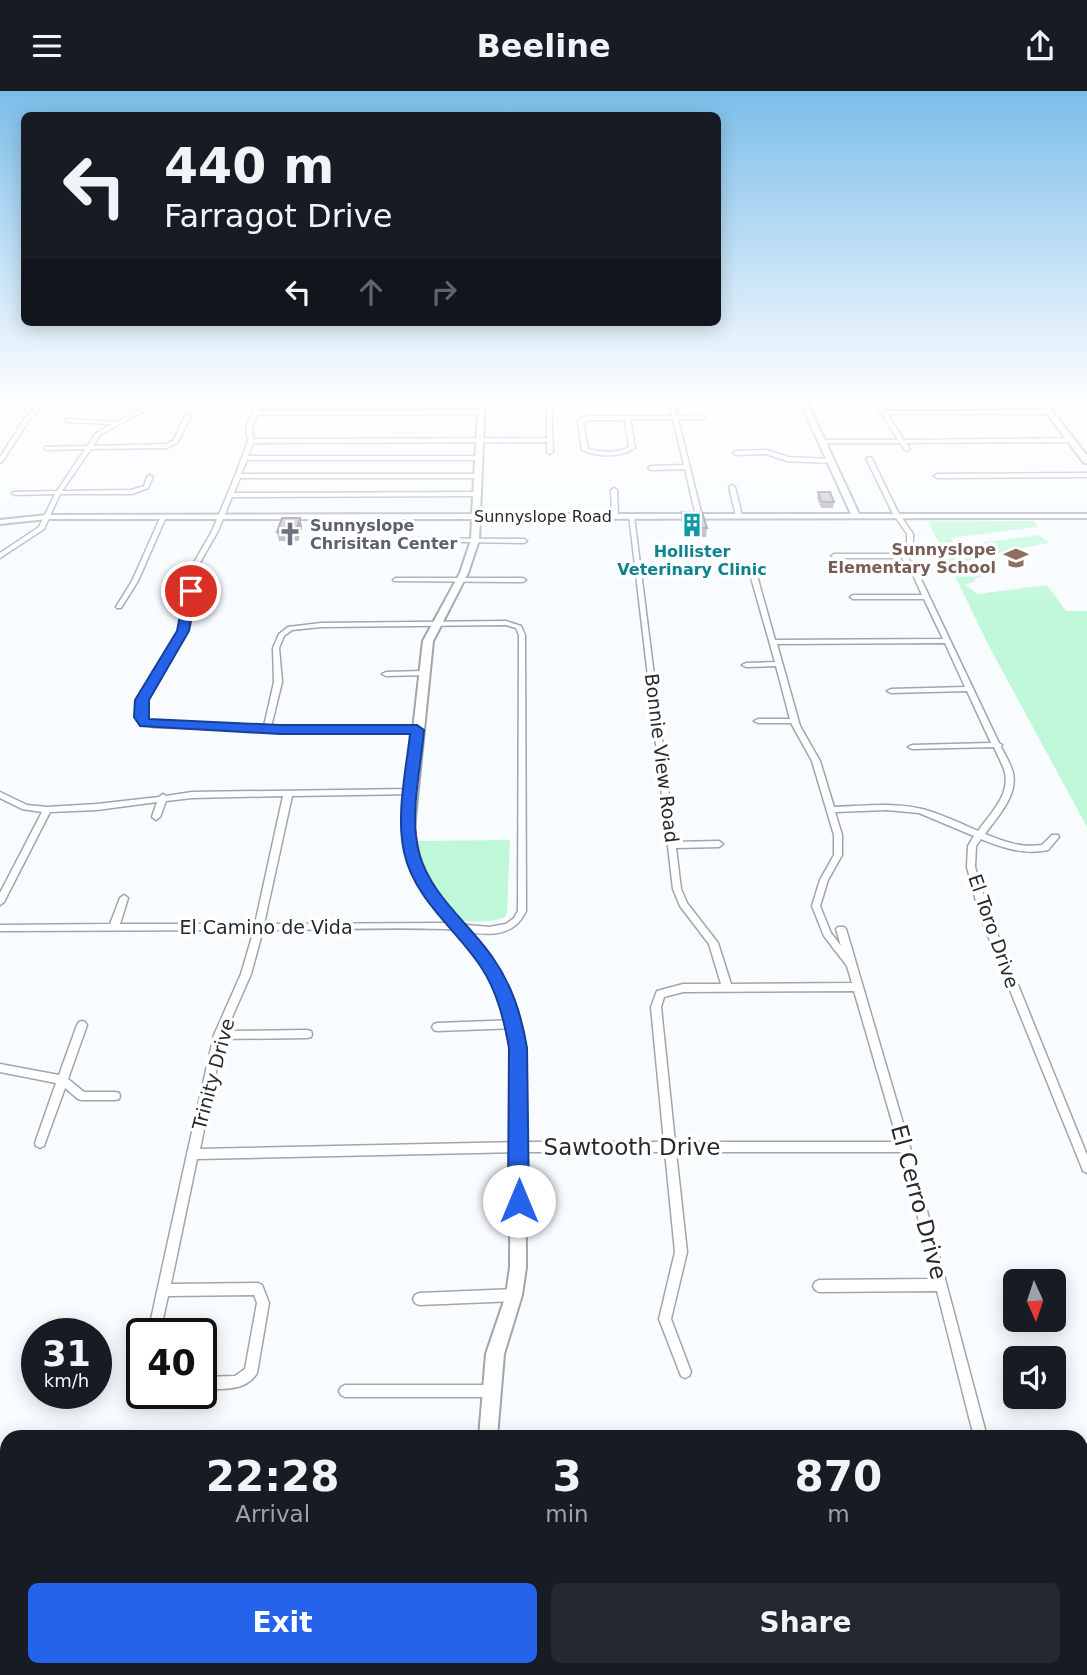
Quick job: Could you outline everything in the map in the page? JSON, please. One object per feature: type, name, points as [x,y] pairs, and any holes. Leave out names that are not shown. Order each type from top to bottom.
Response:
[{"type":"street","points":[[0,556],[37,533],[73,469]]},
{"type":"street","points":[[240,469],[221,517],[195,566],[189,612],[183,631],[142,700],[141,720],[152,725],[417,730]]},
{"type":"street","points":[[479,469],[475,540],[470,559],[428,641],[408,828],[412,855],[428,891],[487,962],[500,986],[514,1024],[518,1048],[518,1267],[514,1295],[495,1354],[488,1430]]},
{"type":"street","points":[[687,469],[699,516]]},
{"type":"street","points":[[834,469],[856,516]]},
{"type":"street","points":[[875,469],[911,539],[904,556]]},
{"type":"street","points":[[937,476],[1087,475]]},
{"type":"street","points":[[238,476],[478,476]]},
{"type":"street","points":[[15,493],[136,491],[147,486],[150,477]]},
{"type":"street","points":[[732,487],[739,516]]},
{"type":"street","points":[[614,490],[615,516]]},
{"type":"street","points":[[229,495],[477,494]]},
{"type":"street","name":"Bonnie View Road","points":[[631,516],[677,889],[683,904],[713,943],[727,988]]},
{"type":"street","name":"Sunnyslope Road","points":[[0,522],[47,517],[1087,516]]},
{"type":"street","points":[[119,607],[135,581],[163,517]]},
{"type":"street","points":[[402,540],[524,541]]},
{"type":"street","points":[[834,556],[904,556]]},
{"type":"street","points":[[904,556],[948,641],[1009,772],[1010,787],[1004,802],[978,834]]},
{"type":"street","name":"El Cerro Drive","points":[[720,573],[753,568],[795,721],[816,761],[832,810],[840,849],[824,880],[816,906],[827,934],[853,968]]},
{"type":"street","points":[[396,580],[523,580]]},
{"type":"street","points":[[853,597],[926,597]]},
{"type":"street","points":[[267,729],[278,682],[276,648],[278,641],[290,628],[436,623]]},
{"type":"street","name":"El Camino de Vida","points":[[0,928],[506,928],[520,918],[522,909],[523,635],[519,627],[506,623],[436,623]]},
{"type":"street","points":[[773,642],[948,641]]},
{"type":"street","points":[[746,665],[779,664]]},
{"type":"street","points":[[386,674],[423,673]]},
{"type":"street","points":[[891,691],[971,689]]},
{"type":"street","points":[[758,721],[795,721]]},
{"type":"street","points":[[912,747],[998,745]]},
{"type":"street","points":[[0,796],[26,807],[47,810],[97,807],[163,797],[411,792]]},
{"type":"street","name":"Trinity Drive","points":[[157,1318],[219,1035],[246,974],[260,927],[288,794]]},
{"type":"street","points":[[156,817],[163,797]]},
{"type":"street","points":[[0,902],[47,810]]},
{"type":"street","points":[[832,810],[910,810],[1029,849],[1045,848],[1055,837]]},
{"type":"street","name":"El Toro Drive","points":[[978,834],[971,856],[980,903],[1087,1168]]},
{"type":"street","points":[[672,845],[719,843]]},
{"type":"street","points":[[114,927],[124,898]]},
{"type":"street","name":"El Cerro Drive","points":[[841,929],[905,1147],[979,1430]]},
{"type":"street","points":[[685,1372],[665,1319],[681,1260],[656,1007],[660,994],[683,988],[858,987]]},
{"type":"street","points":[[437,1027],[514,1024]]},
{"type":"street","points":[[40,1143],[82,1025]]},
{"type":"street","points":[[219,1035],[307,1034]]},
{"type":"street","points":[[0,1067],[62,1080],[82,1096],[115,1096]]},
{"type":"street","name":"Sawtooth Drive","points":[[192,1154],[519,1147],[905,1147]]},
{"type":"street","points":[[820,1286],[942,1285]]},
{"type":"street","points":[[164,1290],[258,1289],[263,1303],[251,1373],[236,1383],[217,1383]]},
{"type":"street","points":[[419,1299],[514,1295]]},
{"type":"street","points":[[345,1391],[490,1391]]},
{"type":"green space","points":[[928,521],[1034,521],[1038,527],[950,538],[957,546],[1039,535],[1049,543],[1017,549],[1012,553],[968,560],[982,576],[965,584],[977,594],[1047,585],[1066,611],[1087,611],[1087,827],[990,648]]},
{"type":"green space","points":[[510,840],[507,913],[505,917],[495,920],[471,921],[455,917],[435,892],[416,855],[415,841]]},
{"type":"building","points":[[818,492],[830,492],[834,502],[822,502]]},
{"type":"building","points":[[682,512],[702,512],[707,528],[695,528],[692,520],[684,520]]},
{"type":"building","points":[[282,518],[300,518],[296,532],[277,532]]},
{"type":"place","name":"Hollister Veterinary Clinic","points":[[692,525]]},
{"type":"place","name":"Sunnyslope Chrisitan Center","points":[[290,534]]},
{"type":"place","name":"Sunnyslope Elementary School","points":[[1016,558]]},
{"type":"route","points":[[191,591],[189,612],[183,631],[142,700],[141,720],[145,723],[280,730],[417,730],[408,828],[412,855],[432,898],[487,962],[500,986],[514,1024],[518,1048],[519,1201]]}]
